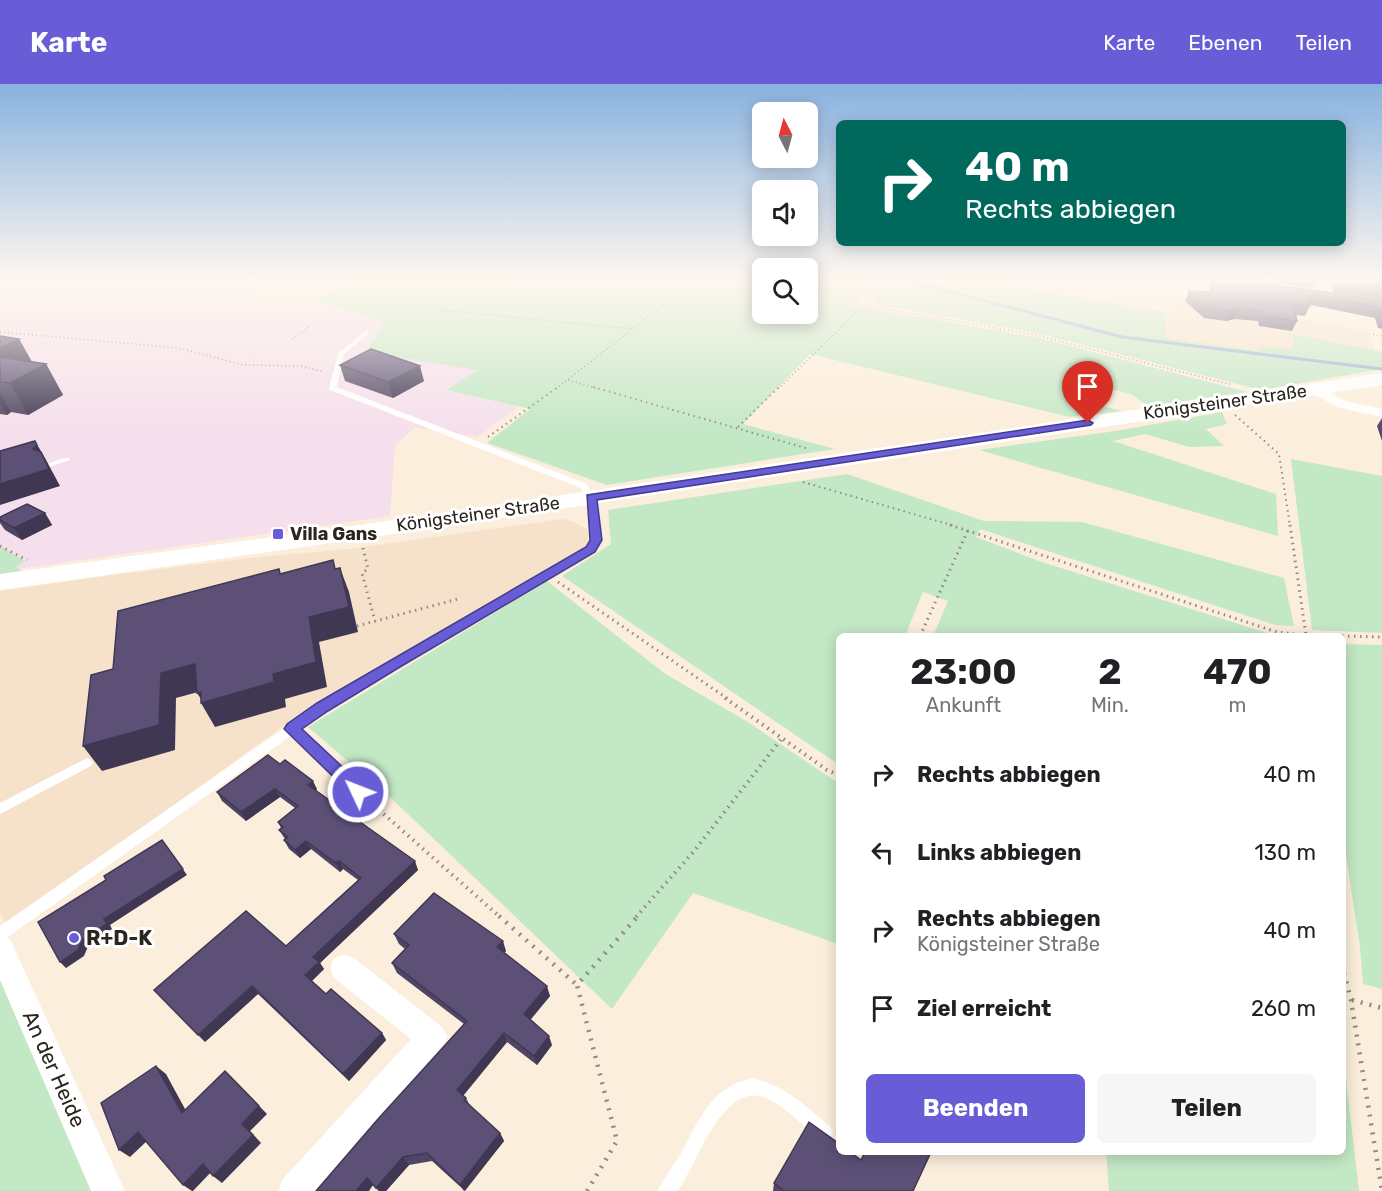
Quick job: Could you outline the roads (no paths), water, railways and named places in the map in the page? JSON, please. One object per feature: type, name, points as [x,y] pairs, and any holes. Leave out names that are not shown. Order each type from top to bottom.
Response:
[{"type":"main road","name":"Königsteiner Straße","points":[[0,582],[49,572],[360,532],[1382,379]]},
{"type":"street","points":[[1315,389],[1342,404],[1382,413]]},
{"type":"street","name":"An der Heide","points":[[0,948],[108,1191]]},
{"type":"street","points":[[295,1191],[432,1037],[344,968]]},
{"type":"lane","points":[[0,934],[323,707],[591,550],[596,540],[591,498],[584,486],[480,443],[333,388],[341,353],[367,332]]},
{"type":"lane","points":[[49,465],[66,460]]},
{"type":"lane","points":[[292,729],[358,792]]},
{"type":"lane","points":[[0,809],[87,763]]},
{"type":"lane","points":[[667,1191],[680,1173],[706,1122],[723,1100],[736,1090],[752,1085],[769,1090],[824,1132]]},
{"type":"waterway","points":[[1098,331],[1122,337],[1382,369]]},
{"type":"place","name":"Villa Gans","points":[[278,534]]},
{"type":"place","name":"R+D-K","points":[[74,938]]}]
